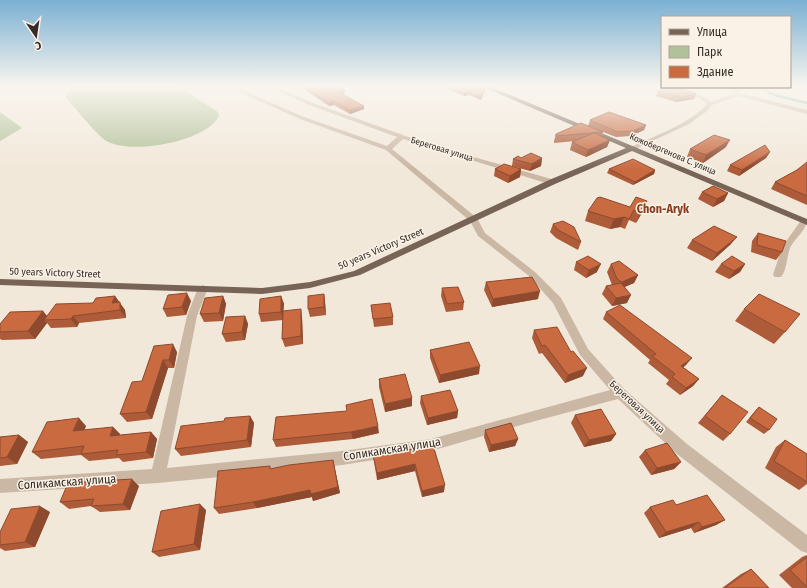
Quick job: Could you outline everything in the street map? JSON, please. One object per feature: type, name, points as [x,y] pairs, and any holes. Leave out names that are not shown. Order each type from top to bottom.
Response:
[{"type":"main road","name":"Кожобергенова С. улица","points":[[552,114],[806,222]]},
{"type":"main road","name":"50 years Victory Street","points":[[0,282],[262,291],[296,289],[324,283],[357,273],[474,220],[552,182],[633,148]]},
{"type":"street","name":"Береговая улица","points":[[296,114],[388,149],[474,220],[481,234],[532,274],[557,301],[584,352],[620,394],[682,449],[807,545]]},
{"type":"street","name":"Береговая улица","points":[[343,114],[402,136],[552,182]]},
{"type":"street","points":[[633,148],[683,124],[699,114]]},
{"type":"street","name":"Береговая улица","points":[[388,149],[402,136]]},
{"type":"street","points":[[778,275],[786,247],[806,222]]},
{"type":"street","points":[[158,476],[192,316],[203,288]]},
{"type":"street","name":"Соликамская улица","points":[[0,486],[158,476],[342,458],[431,445],[528,417],[620,394]]},
{"type":"green space","points":[[0,114],[3,114],[22,128],[0,141]]},
{"type":"green space","points":[[81,114],[219,114],[219,116],[211,125],[199,133],[166,144],[148,146],[131,147],[116,145],[101,137]]},
{"type":"building","points":[[603,114],[616,114],[646,125],[633,131],[618,132],[590,120]]},
{"type":"building","points":[[581,123],[603,132],[556,136],[556,134]]},
{"type":"building","points":[[594,133],[610,140],[588,150],[572,142]]},
{"type":"building","points":[[714,135],[730,140],[706,155],[690,149]]},
{"type":"building","points":[[765,145],[770,152],[742,170],[730,165]]},
{"type":"building","points":[[531,153],[542,158],[532,164],[513,159],[518,156],[521,158]]},
{"type":"building","points":[[633,159],[655,170],[635,182],[609,169]]},
{"type":"building","points":[[807,162],[807,196],[775,182],[797,170]]},
{"type":"building","points":[[504,164],[521,169],[510,176],[495,169]]},
{"type":"building","points":[[713,186],[728,193],[717,199],[702,192]]},
{"type":"building","points":[[600,197],[630,207],[636,197],[647,201],[640,213],[634,210],[629,219],[624,217],[614,219],[588,211],[597,198]]},
{"type":"building","points":[[563,221],[574,227],[581,242],[558,230],[553,224]]},
{"type":"building","points":[[714,226],[737,237],[717,253],[692,240]]},
{"type":"building","points":[[758,233],[786,241],[782,252],[757,245]]},
{"type":"building","points":[[588,256],[601,264],[589,270],[576,262]]},
{"type":"building","points":[[732,256],[745,264],[734,271],[721,264]]},
{"type":"building","points":[[619,261],[638,275],[622,282],[617,279],[611,264]]},
{"type":"building","points":[[532,277],[540,291],[493,299],[486,282]]},
{"type":"building","points":[[621,283],[631,295],[616,298],[606,286]]},
{"type":"building","points":[[458,287],[464,302],[447,304],[442,288]]},
{"type":"building","points":[[187,293],[182,307],[163,309],[168,295]]},
{"type":"building","points":[[324,294],[324,307],[308,309],[308,296]]},
{"type":"building","points":[[759,294],[800,314],[785,332],[744,309]]},
{"type":"building","points":[[115,296],[112,303],[120,302],[120,310],[73,316],[71,319],[44,320],[56,304],[93,303],[96,298]]},
{"type":"building","points":[[223,296],[219,313],[200,314],[205,298]]},
{"type":"building","points":[[281,296],[281,312],[259,314],[260,299]]},
{"type":"building","points":[[390,303],[393,317],[373,319],[371,305]]},
{"type":"building","points":[[620,305],[692,358],[681,366],[699,379],[686,388],[672,377],[675,374],[652,356],[656,354],[606,312]]},
{"type":"building","points":[[301,309],[301,336],[282,339],[283,311]]},
{"type":"building","points":[[43,311],[28,331],[0,332],[0,324],[10,312]]},
{"type":"building","points":[[245,316],[242,332],[222,334],[226,317]]},
{"type":"building","points":[[557,327],[571,352],[573,351],[587,368],[568,375],[545,345],[542,346],[534,330]]},
{"type":"building","points":[[469,342],[480,366],[440,375],[430,350]]},
{"type":"building","points":[[173,344],[169,360],[163,360],[146,412],[120,414],[132,382],[142,381],[154,346]]},
{"type":"building","points":[[405,374],[412,398],[385,404],[379,379]]},
{"type":"building","points":[[450,390],[458,411],[428,418],[421,396]]},
{"type":"building","points":[[722,395],[748,412],[730,434],[705,416]]},
{"type":"building","points":[[372,399],[378,426],[351,432],[273,440],[276,417],[347,411],[346,405]]},
{"type":"building","points":[[759,407],[777,419],[769,430],[750,418]]},
{"type":"building","points":[[601,409],[616,434],[589,440],[575,415]]},
{"type":"building","points":[[250,416],[247,440],[175,449],[181,426],[224,421],[225,418]]},
{"type":"building","points":[[79,418],[73,431],[113,427],[110,436],[151,432],[146,452],[116,455],[118,450],[81,454],[84,446],[32,452],[47,422]]},
{"type":"building","points":[[511,423],[518,439],[491,445],[485,430]]},
{"type":"building","points":[[19,435],[7,457],[0,458],[0,437]]},
{"type":"building","points":[[785,440],[807,454],[807,482],[774,461]]},
{"type":"building","points":[[667,443],[681,462],[657,468],[645,450]]},
{"type":"building","points":[[433,445],[445,485],[422,491],[415,464],[377,473],[373,455]]},
{"type":"building","points":[[333,460],[338,487],[311,494],[310,490],[253,502],[214,508],[218,471],[270,466],[270,469],[289,465]]},
{"type":"building","points":[[132,479],[123,504],[91,506],[94,499],[60,502],[68,483]]},
{"type":"building","points":[[707,495],[725,520],[702,527],[699,522],[666,532],[650,507],[673,500],[676,505]]},
{"type":"building","points":[[200,504],[194,544],[152,552],[161,511]]},
{"type":"building","points":[[40,506],[25,542],[0,545],[0,532],[11,509]]},
{"type":"building","points":[[807,557],[807,587],[790,570]]},
{"type":"building","points":[[751,569],[769,588],[726,587]]},
{"type":"district","name":"Chon-Aryk","points":[[663,209]]}]
